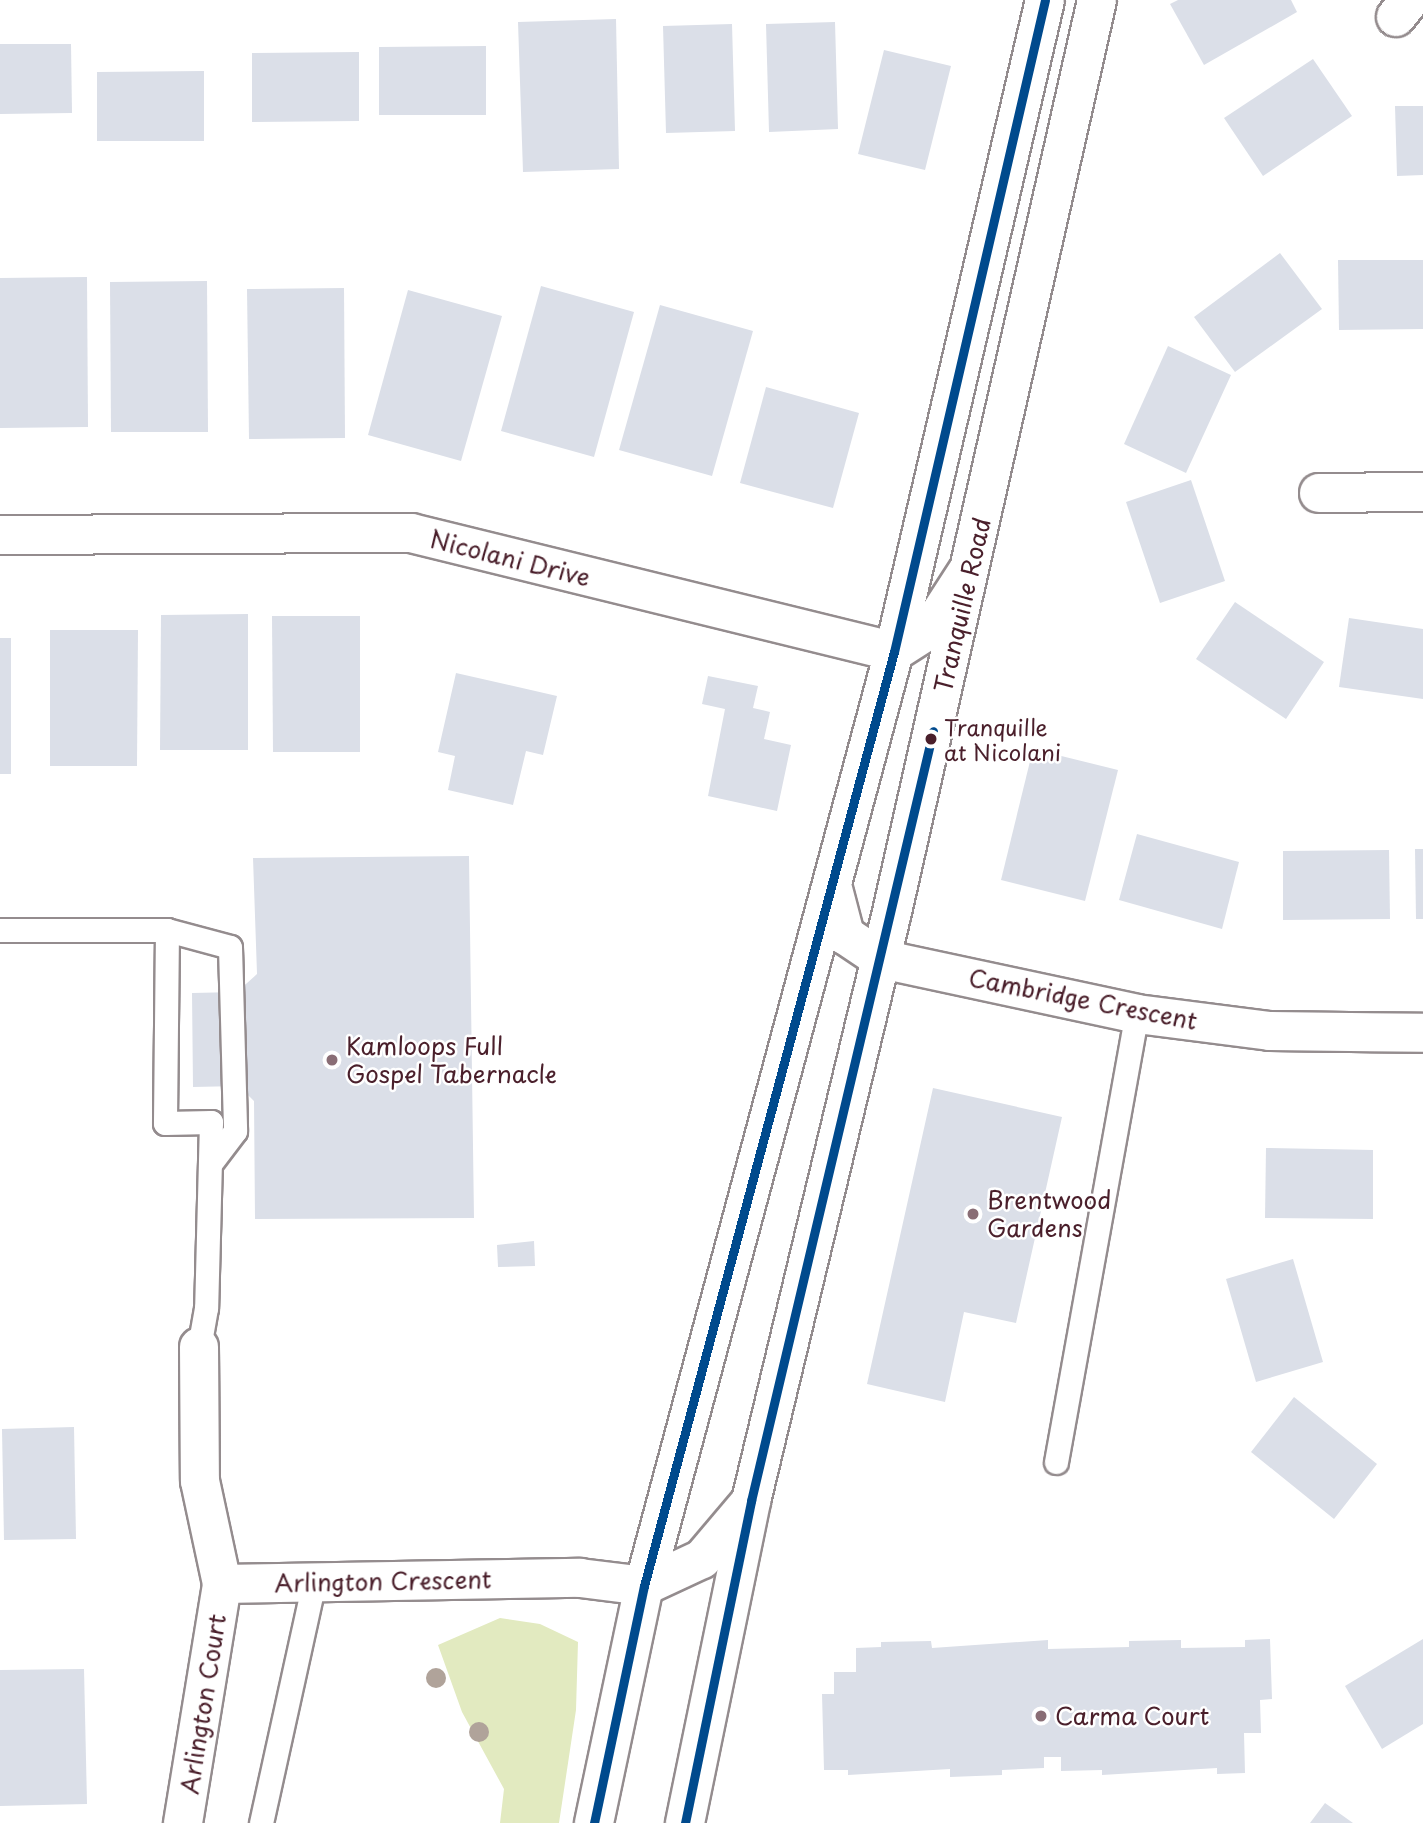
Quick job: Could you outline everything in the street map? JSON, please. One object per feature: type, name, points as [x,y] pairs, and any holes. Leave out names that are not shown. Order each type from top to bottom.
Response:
[{"type":"main road","points":[[594,1823],[644,1586],[894,652],[1045,0]]},
{"type":"main road","name":"Tranquille Road","points":[[685,1823],[751,1501],[881,960],[1097,0]]},
{"type":"main road","points":[[1319,493],[1423,492]]},
{"type":"main road","name":"Nicolani Drive","points":[[0,535],[411,533],[894,652]]},
{"type":"main road","points":[[894,652],[930,629],[970,567]]},
{"type":"main road","name":"Cambridge Crescent","points":[[832,885],[845,935],[881,960],[1137,1014],[1270,1031],[1423,1033]]},
{"type":"main road","points":[[199,1347],[200,1481],[222,1584]]},
{"type":"main road","points":[[644,1586],[702,1559],[751,1501]]},
{"type":"main road","name":"Arlington Crescent","points":[[222,1584],[580,1578],[644,1586]]},
{"type":"main road","name":"Arlington Court","points":[[183,1823],[222,1584]]},
{"type":"lane","points":[[0,930],[167,930],[230,947],[235,1131],[211,1163]]},
{"type":"lane","points":[[167,930],[165,1123],[211,1122],[206,1308],[199,1347]]},
{"type":"lane","points":[[1056,1462],[1137,1014]]},
{"type":"lane","points":[[261,1823],[314,1581]]},
{"type":"green space","points":[[500,1618],[540,1624],[578,1642],[576,1710],[559,1823],[500,1823],[504,1789],[462,1712],[438,1645]]},
{"type":"building","points":[[1178,0],[1291,0],[1297,12],[1204,65],[1170,4]]},
{"type":"building","points":[[616,19],[619,169],[523,172],[518,22]]},
{"type":"building","points":[[835,22],[838,129],[769,132],[766,24]]},
{"type":"building","points":[[732,24],[735,131],[666,133],[663,26]]},
{"type":"building","points":[[0,44],[71,44],[72,113],[0,114]]},
{"type":"building","points":[[486,46],[486,115],[379,115],[379,47]]},
{"type":"building","points":[[884,50],[951,66],[925,170],[858,154]]},
{"type":"building","points":[[359,52],[359,121],[252,122],[252,53]]},
{"type":"building","points":[[1313,59],[1352,116],[1263,176],[1224,118]]},
{"type":"building","points":[[204,71],[204,141],[97,141],[97,72]]},
{"type":"building","points":[[1395,106],[1423,106],[1423,175],[1397,176]]},
{"type":"building","points":[[1280,253],[1322,309],[1235,372],[1194,317]]},
{"type":"building","points":[[1338,260],[1423,260],[1423,329],[1339,330]]},
{"type":"building","points":[[87,277],[88,427],[0,428],[0,278]]},
{"type":"building","points":[[207,281],[208,432],[111,432],[110,282]]},
{"type":"building","points":[[541,286],[634,312],[594,457],[501,431]]},
{"type":"building","points":[[344,288],[345,438],[249,439],[247,289]]},
{"type":"building","points":[[408,290],[502,316],[461,461],[368,435]]},
{"type":"building","points":[[660,305],[753,331],[712,476],[619,450]]},
{"type":"building","points":[[1168,346],[1231,375],[1186,473],[1124,444]]},
{"type":"building","points":[[766,387],[859,413],[833,508],[740,483]]},
{"type":"building","points":[[1191,480],[1225,581],[1160,603],[1126,502]]},
{"type":"building","points":[[1235,602],[1324,662],[1286,719],[1196,659]]},
{"type":"building","points":[[248,614],[248,750],[160,750],[161,615]]},
{"type":"building","points":[[272,616],[360,616],[360,752],[273,752]]},
{"type":"building","points":[[1349,618],[1423,629],[1423,699],[1339,687]]},
{"type":"building","points":[[50,630],[138,630],[137,766],[50,766]]},
{"type":"building","points":[[0,638],[11,638],[11,774],[0,774]]},
{"type":"building","points":[[456,673],[557,696],[543,755],[526,751],[513,805],[448,790],[455,756],[438,752]]},
{"type":"building","points":[[708,676],[758,686],[753,708],[770,712],[764,739],[791,745],[777,811],[708,796],[725,709],[702,704]]},
{"type":"building","points":[[1033,749],[1118,770],[1085,901],[1001,880]]},
{"type":"building","points":[[1137,834],[1239,862],[1222,929],[1119,900]]},
{"type":"building","points":[[1415,849],[1423,849],[1423,919],[1416,919]]},
{"type":"building","points":[[1389,850],[1390,919],[1283,920],[1283,851]]},
{"type":"building","name":"Kamloops Full Gospel Tabernacle","points":[[469,856],[474,1218],[255,1219],[254,1101],[239,1086],[193,1087],[192,993],[237,992],[257,974],[253,858]]},
{"type":"building","name":"Brentwood Gardens","points":[[933,1088],[1062,1117],[1016,1323],[964,1312],[945,1402],[867,1384]]},
{"type":"building","points":[[1266,1148],[1373,1150],[1373,1219],[1265,1218]]},
{"type":"building","points":[[534,1241],[535,1266],[498,1267],[497,1245]]},
{"type":"building","points":[[1293,1259],[1323,1362],[1256,1382],[1226,1279]]},
{"type":"building","points":[[1294,1397],[1377,1464],[1334,1519],[1251,1452]]},
{"type":"building","points":[[74,1427],[76,1539],[4,1540],[2,1429]]},
{"type":"building","name":"Carma Court","points":[[1270,1639],[1272,1699],[1260,1700],[1261,1733],[1244,1733],[1245,1773],[1217,1774],[1217,1768],[1102,1775],[1102,1770],[1061,1771],[1061,1757],[1044,1757],[1044,1768],[1002,1770],[1002,1775],[950,1777],[950,1769],[848,1775],[848,1770],[824,1770],[822,1694],[834,1694],[834,1672],[856,1672],[856,1648],[881,1647],[881,1642],[931,1641],[932,1648],[1048,1640],[1048,1649],[1129,1647],[1129,1641],[1181,1640],[1181,1648],[1245,1647],[1245,1640]]},
{"type":"building","points":[[1423,1639],[1423,1724],[1382,1749],[1345,1686]]},
{"type":"building","points":[[84,1669],[87,1804],[0,1806],[0,1670]]},
{"type":"building","points":[[1325,1803],[1353,1823],[1310,1823]]},
{"type":"transit line","points":[[594,1823],[644,1586],[894,652],[1045,0]]},
{"type":"transit line","points":[[685,1823],[751,1501],[933,731]]},
{"type":"place","name":"Tranquille at Nicolani","points":[[931,739]]},
{"type":"place","name":"Kamloops Full Gospel Tabernacle","points":[[332,1060]]},
{"type":"place","name":"Brentwood Gardens","points":[[973,1214]]},
{"type":"place","name":"Carma Court","points":[[1041,1716]]}]
